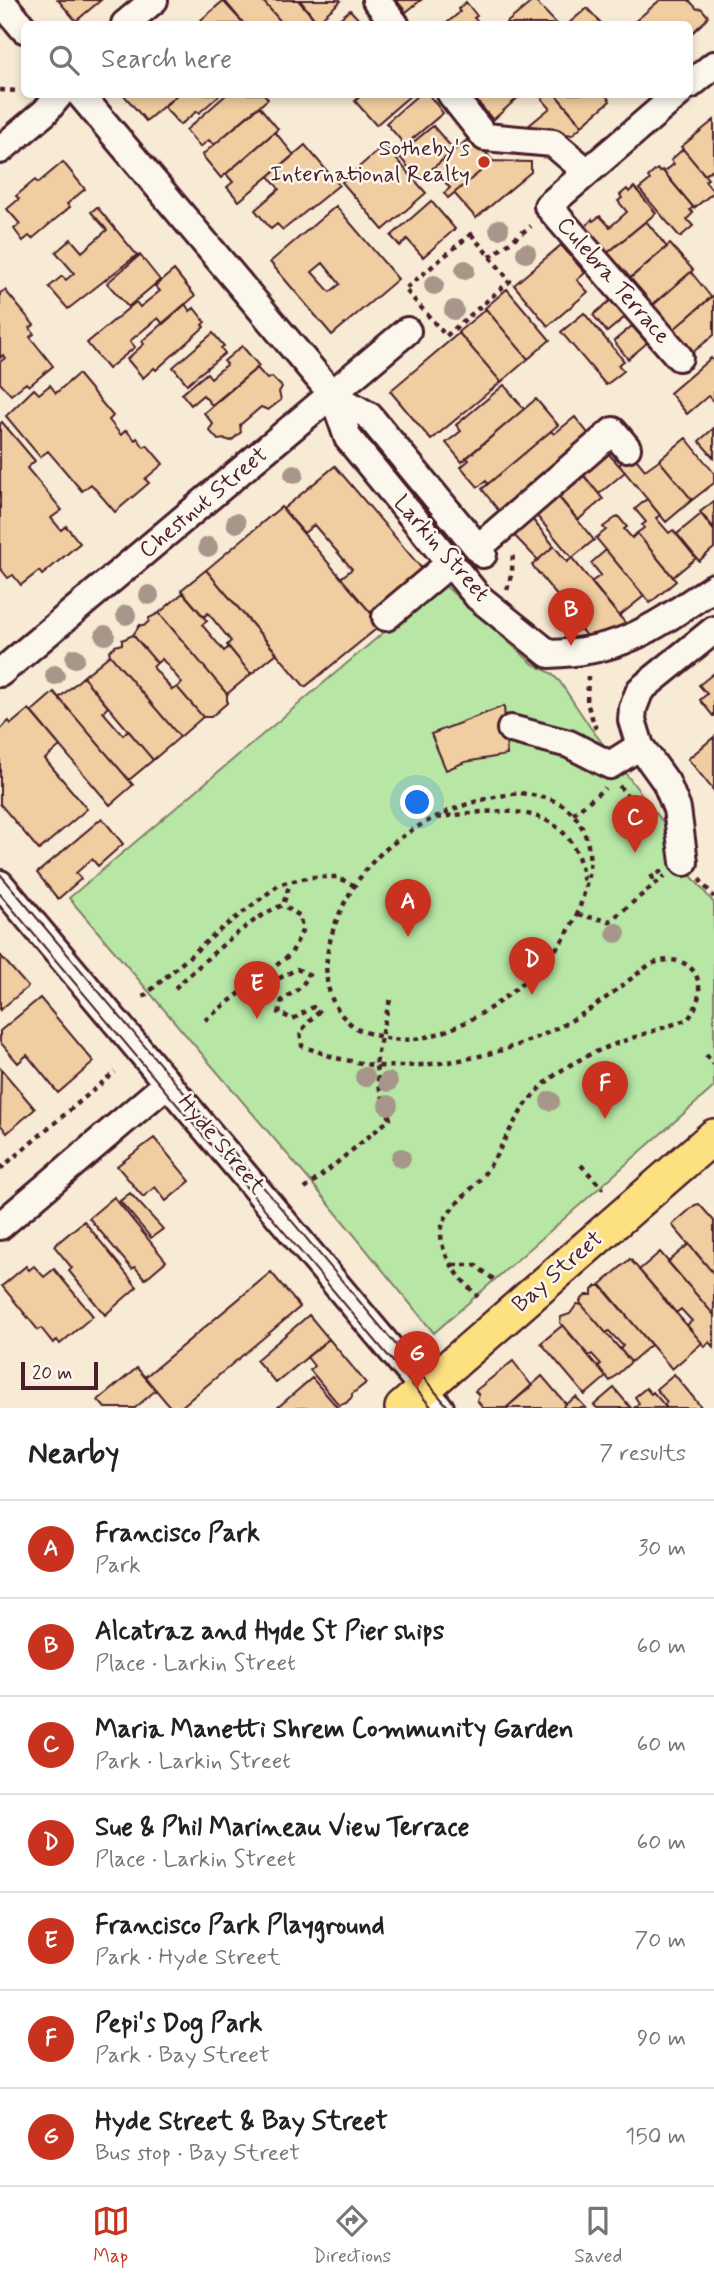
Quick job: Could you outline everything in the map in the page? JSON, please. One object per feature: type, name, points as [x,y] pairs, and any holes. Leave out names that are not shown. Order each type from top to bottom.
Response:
[{"type":"main road","name":"Bay Street","points":[[422,1402],[714,1136]]},
{"type":"street","points":[[0,0],[21,25]]},
{"type":"street","points":[[129,21],[154,0]]},
{"type":"street","points":[[376,0],[393,21]]},
{"type":"street","points":[[693,82],[714,65]]},
{"type":"street","points":[[0,150],[45,112],[57,98]]},
{"type":"street","name":"Larkin Street","points":[[83,98],[333,395],[369,416],[481,551],[613,431],[627,448]]},
{"type":"street","points":[[454,98],[485,137],[553,143],[586,172]]},
{"type":"street","points":[[540,215],[673,98]]},
{"type":"street","name":"Culebra Terrace","points":[[540,215],[679,357]]},
{"type":"street","name":"Chestnut Street","points":[[0,673],[407,331]]},
{"type":"street","name":"Larkin Street","points":[[333,395],[348,438],[478,597],[549,654],[581,653],[627,640],[657,625],[714,587]]},
{"type":"street","points":[[386,617],[450,563]]},
{"type":"street","points":[[669,868],[677,809],[666,782],[640,746],[632,720],[633,708],[640,690],[714,630]]},
{"type":"street","points":[[510,729],[569,744],[610,765],[640,746]]},
{"type":"street","name":"Hyde Street","points":[[0,884],[168,1083],[422,1402]]},
{"type":"street","points":[[0,1226],[168,1083]]},
{"type":"path","points":[[0,90],[20,91]]},
{"type":"path","points":[[490,257],[540,215]]},
{"type":"path","points":[[405,289],[471,234],[510,281],[446,336]]},
{"type":"path","points":[[506,595],[512,572],[513,546]]},
{"type":"path","points":[[588,676],[587,703],[595,728],[604,739]]},
{"type":"path","points":[[615,780],[656,829]]},
{"type":"path","points":[[521,793],[558,803],[569,810],[585,835],[590,853],[590,870],[578,915],[564,938],[525,982],[478,1016],[450,1030],[417,1038],[388,1039],[354,1027],[342,1014],[331,997],[328,984],[328,950],[345,901],[366,870],[408,832],[430,820],[472,801],[498,795],[521,793]]},
{"type":"path","points":[[430,820],[500,810],[533,814],[553,823],[566,834],[577,851],[583,870],[584,893]]},
{"type":"path","points":[[651,875],[653,878],[669,868]]},
{"type":"path","points":[[578,915],[610,921],[667,874],[669,868]]},
{"type":"path","points":[[142,998],[220,930],[280,884],[311,877],[337,877],[355,886]]},
{"type":"path","points":[[175,988],[247,927],[283,905],[290,882]]},
{"type":"path","points":[[205,1020],[290,954],[302,931],[300,916],[283,905]]},
{"type":"path","points":[[264,975],[270,983],[297,969],[309,975],[301,987],[282,1000],[279,1013],[293,1019],[313,1007],[319,1011],[300,1032],[302,1046],[336,1059],[376,1066],[411,1067],[504,1051],[580,1015],[649,965],[661,960],[673,959],[695,967],[704,989],[698,1010],[688,1018],[610,1045],[562,1070],[543,1084],[530,1098],[478,1181],[447,1215],[440,1231],[441,1243],[453,1265],[478,1297]]},
{"type":"path","points":[[305,1189],[390,1119],[379,1086],[376,1066],[379,1036],[384,1031],[390,1000]]},
{"type":"path","points":[[706,1055],[714,1064]]},
{"type":"path","points":[[0,1170],[115,1072]]},
{"type":"path","points":[[581,1165],[603,1189]]},
{"type":"path","points":[[453,1265],[475,1265],[496,1281]]},
{"type":"green space","points":[[442,583],[533,664],[551,673],[560,682],[590,727],[666,826],[673,854],[714,903],[714,1087],[434,1333],[311,1182],[69,898]]},
{"type":"building","points":[[58,0],[101,0],[76,21]]},
{"type":"building","points":[[224,0],[262,0],[280,21],[242,21]]},
{"type":"building","points":[[262,0],[298,0],[316,21],[280,21]]},
{"type":"building","points":[[300,0],[341,1],[318,21]]},
{"type":"building","points":[[396,0],[421,0],[406,12]]},
{"type":"building","points":[[534,0],[554,21],[509,21]]},
{"type":"building","points":[[660,0],[689,0],[708,16],[693,32],[693,21],[636,21]]},
{"type":"building","points":[[223,1],[241,21],[202,21]]},
{"type":"building","points":[[466,2],[477,16],[474,18],[477,21],[449,21],[460,12],[458,9]]},
{"type":"building","points":[[587,8],[599,21],[572,21]]},
{"type":"building","points":[[350,10],[360,21],[337,21]]},
{"type":"building","points":[[126,98],[173,98],[146,121]]},
{"type":"building","points":[[174,98],[216,98],[180,125],[164,107]]},
{"type":"building","points":[[222,98],[268,99],[214,145],[209,140],[200,147],[186,130]]},
{"type":"building","points":[[358,98],[407,98],[376,125],[355,101]]},
{"type":"building","points":[[414,98],[431,98],[443,113],[405,145],[386,123]]},
{"type":"building","points":[[474,98],[518,98],[493,120]]},
{"type":"building","points":[[558,98],[582,126],[572,135],[527,127],[550,108],[542,99]]},
{"type":"building","points":[[558,98],[608,98],[610,101],[582,125]]},
{"type":"building","points":[[259,106],[278,129],[221,178],[202,155]]},
{"type":"building","points":[[714,120],[714,168],[705,175],[681,147]]},
{"type":"building","points":[[433,126],[454,150],[419,180],[398,155]]},
{"type":"building","points":[[275,132],[294,155],[239,201],[227,187],[233,182],[226,174]]},
{"type":"building","points":[[472,136],[493,161],[448,198],[444,193],[450,188],[433,168]]},
{"type":"building","points":[[305,145],[339,185],[283,230],[277,224],[271,229],[255,210],[279,189],[269,176]]},
{"type":"building","points":[[384,145],[426,193],[383,230],[342,182]]},
{"type":"building","points":[[683,149],[708,179],[705,181],[714,192],[694,208],[664,172],[674,164],[671,160]]},
{"type":"building","points":[[493,161],[531,162],[531,172],[476,218],[454,193]]},
{"type":"building","points":[[63,162],[85,189],[67,204],[70,207],[32,239],[29,236],[23,241],[14,229],[20,224],[7,209],[19,199],[16,196],[35,180],[38,183]]},
{"type":"building","points":[[657,169],[660,172],[662,170],[693,207],[690,210],[693,213],[687,219],[693,226],[680,237],[639,189],[650,180],[648,177]]},
{"type":"building","points":[[634,187],[656,213],[605,255],[583,230],[592,219],[593,221],[600,216],[610,227],[627,212],[618,201],[622,198],[620,195]]},
{"type":"building","points":[[431,201],[455,229],[423,257],[407,239],[400,246],[391,236]]},
{"type":"building","points":[[336,206],[398,279],[332,335],[270,262]],"holes":[[[323,263],[340,284],[330,292],[312,272]]]},
{"type":"building","points":[[97,207],[137,255],[68,309],[49,287],[62,276],[66,280],[74,273],[56,252],[71,239],[82,252],[107,230],[91,212]]},
{"type":"building","points":[[646,221],[667,247],[627,281],[605,255]]},
{"type":"building","points":[[670,244],[693,270],[652,305],[646,304],[639,290],[635,290],[629,283],[629,279]]},
{"type":"building","points":[[561,245],[585,273],[577,280],[588,292],[548,326],[514,285]]},
{"type":"building","points":[[140,255],[160,280],[128,307],[107,283]]},
{"type":"building","points":[[174,270],[195,296],[163,324],[158,318],[130,341],[135,347],[108,369],[87,343],[136,302],[140,307],[160,291],[155,286]]},
{"type":"building","points":[[691,272],[711,297],[673,330],[650,308]]},
{"type":"building","points":[[507,289],[550,340],[528,359],[485,308]]},
{"type":"building","points":[[5,290],[34,325],[30,328],[34,334],[30,337],[53,366],[29,386],[26,383],[11,395],[0,383],[0,362],[5,358],[3,355],[0,358],[0,293]]},
{"type":"building","points":[[714,295],[714,335],[692,353],[688,353],[673,330]]},
{"type":"building","points":[[611,300],[625,317],[607,332],[593,315]]},
{"type":"building","points":[[185,304],[190,311],[194,308],[205,322],[202,325],[204,327],[156,370],[154,368],[143,378],[127,359],[144,344],[142,341]]},
{"type":"building","points":[[486,309],[528,359],[501,382],[458,332]]},
{"type":"building","points":[[584,313],[624,361],[618,365],[624,371],[606,385],[561,332]]},
{"type":"building","points":[[632,326],[647,343],[628,359],[614,341]]},
{"type":"building","points":[[213,333],[224,346],[221,348],[225,353],[187,384],[173,367]]},
{"type":"building","points":[[459,333],[501,382],[431,440],[390,391]]},
{"type":"building","points":[[242,346],[259,366],[212,405],[203,395],[191,405],[182,394],[207,373],[211,378],[227,364],[224,361]]},
{"type":"building","points":[[711,358],[714,362],[714,402],[708,396],[687,414],[670,393]]},
{"type":"building","points":[[257,368],[267,379],[272,377],[282,387],[279,392],[281,400],[268,410],[261,407],[240,425],[241,432],[231,441],[218,440],[209,430],[213,424],[204,413]]},
{"type":"building","points":[[78,374],[113,416],[109,420],[121,435],[126,430],[144,447],[147,445],[163,464],[145,479],[149,483],[115,512],[91,484],[82,491],[48,451],[40,457],[6,416],[34,389],[39,394],[50,385],[56,393]]},
{"type":"building","points":[[504,385],[524,409],[462,462],[446,443],[461,431],[456,425]]},
{"type":"building","points":[[536,399],[558,425],[488,484],[486,481],[478,487],[461,467],[469,460],[466,458]]},
{"type":"building","points":[[575,417],[592,438],[523,496],[520,493],[499,511],[482,489],[551,431],[554,434]]},
{"type":"building","points":[[2,422],[35,461],[27,468],[62,510],[51,518],[61,530],[66,526],[80,543],[42,575],[39,571],[21,585],[13,575],[8,578],[0,568]]},
{"type":"building","points":[[714,428],[714,458],[699,441]]},
{"type":"building","points":[[686,438],[714,473],[714,483],[692,500],[659,460]]},
{"type":"building","points":[[607,452],[625,472],[599,494],[582,473]]},
{"type":"building","points":[[632,454],[645,470],[659,460],[692,500],[666,522],[619,465]]},
{"type":"building","points":[[335,466],[423,570],[371,613],[341,578],[352,569],[314,525],[304,533],[283,509]]},
{"type":"building","points":[[584,476],[603,499],[578,520],[559,497]]},
{"type":"building","points":[[556,494],[594,540],[572,558],[537,516],[541,512],[538,508]]},
{"type":"building","points":[[647,499],[660,515],[656,518],[669,533],[673,530],[696,558],[673,577],[637,533],[644,528],[642,525],[646,522],[635,509]]},
{"type":"building","points":[[714,501],[714,528],[700,512]]},
{"type":"building","points":[[281,507],[381,625],[305,687],[206,570]]},
{"type":"building","points":[[528,514],[554,546],[538,560],[509,530]]},
{"type":"building","points":[[701,514],[714,531],[714,548],[699,561],[677,534]]},
{"type":"building","points":[[618,516],[632,538],[637,533],[676,581],[650,603],[596,538],[606,530],[603,527]]},
{"type":"building","points":[[554,546],[567,562],[572,558],[627,625],[598,637],[588,638],[554,599],[558,597],[532,565]]},
{"type":"building","points":[[606,550],[644,596],[619,616],[591,582],[601,575],[591,563]]},
{"type":"building","points":[[206,570],[277,653],[251,674],[227,645],[231,641],[208,613],[204,617],[181,590]]},
{"type":"building","points":[[183,593],[207,621],[202,625],[224,651],[229,647],[251,674],[227,694],[159,613]]},
{"type":"building","points":[[159,613],[227,694],[227,703],[211,717],[203,717],[177,687],[182,683],[162,659],[157,663],[133,635],[140,625],[144,626],[149,618]]},
{"type":"building","points":[[133,635],[157,663],[153,667],[172,690],[177,687],[203,717],[180,737],[110,655],[109,651]]},
{"type":"building","points":[[110,655],[180,737],[153,760],[83,677]]},
{"type":"building","points":[[714,673],[713,716],[700,700],[707,694],[699,685]]},
{"type":"building","points":[[83,677],[108,707],[103,712],[123,735],[128,730],[153,760],[129,780],[59,698]]},
{"type":"building","points":[[54,692],[133,785],[110,805],[31,712]]},
{"type":"building","points":[[504,706],[507,755],[465,762],[446,770],[431,734]]},
{"type":"building","points":[[29,709],[60,746],[45,759],[87,809],[39,850],[0,804],[0,729],[9,721],[11,724]]},
{"type":"building","points":[[714,737],[714,791],[688,759]]},
{"type":"building","points":[[102,818],[123,844],[98,866],[92,859],[76,873],[81,879],[58,899],[37,873]]},
{"type":"building","points":[[0,955],[28,987],[0,1010]]},
{"type":"building","points":[[40,998],[94,1062],[58,1093],[27,1055],[18,1063],[0,1042],[0,1031]]},
{"type":"building","points":[[1,1069],[35,1109],[7,1133],[0,1124]]},
{"type":"building","points":[[154,1138],[190,1181],[166,1201],[155,1187],[143,1197],[117,1166]]},
{"type":"building","points":[[130,1193],[163,1229],[151,1238],[120,1201]]},
{"type":"building","points":[[114,1197],[166,1261],[145,1279],[135,1267],[132,1269],[89,1218]]},
{"type":"building","points":[[699,1204],[714,1221],[714,1274],[672,1225]]},
{"type":"building","points":[[84,1221],[137,1287],[105,1315],[69,1271],[72,1268],[54,1246]]},
{"type":"building","points":[[689,1244],[714,1274],[714,1315],[668,1262]]},
{"type":"building","points":[[660,1252],[714,1315],[714,1348],[709,1342],[705,1347],[687,1325],[692,1321],[681,1309],[676,1313],[639,1270]]},
{"type":"building","points":[[630,1259],[702,1343],[672,1369],[600,1285]]},
{"type":"building","points":[[26,1266],[29,1270],[34,1266],[44,1277],[54,1269],[93,1316],[60,1344],[57,1340],[53,1343],[41,1328],[38,1330],[2,1286]]},
{"type":"building","points":[[271,1272],[300,1307],[180,1408],[171,1408],[145,1377]]},
{"type":"building","points":[[602,1286],[651,1345],[631,1362],[620,1349],[623,1346],[609,1331],[606,1333],[581,1304],[580,1301],[586,1295],[592,1295],[592,1290]]},
{"type":"building","points":[[577,1304],[582,1305],[631,1362],[610,1381],[598,1366],[601,1364],[592,1354],[589,1356],[560,1323],[561,1317],[570,1314]]},
{"type":"building","points":[[309,1315],[329,1339],[276,1383],[256,1360]]},
{"type":"building","points":[[563,1325],[606,1377],[585,1395],[541,1343]]},
{"type":"building","points":[[329,1339],[366,1383],[352,1394],[346,1403],[339,1405],[310,1370],[314,1366],[307,1357]]},
{"type":"building","points":[[513,1361],[532,1386],[506,1408],[483,1408],[475,1391]]},
{"type":"building","points":[[137,1368],[156,1390],[135,1408],[105,1408],[98,1400]]},
{"type":"building","points":[[674,1374],[702,1408],[667,1408],[664,1405],[667,1402],[656,1389]]},
{"type":"building","points":[[542,1376],[566,1404],[562,1408],[506,1408]]},
{"type":"building","points":[[312,1378],[338,1408],[277,1408]]},
{"type":"building","points":[[614,1388],[631,1408],[597,1408],[594,1405]]},
{"type":"building","points":[[646,1388],[667,1408],[634,1408],[639,1403],[635,1397]]},
{"type":"building","points":[[576,1397],[586,1408],[562,1408],[566,1404]]},
{"type":"tram line","points":[[0,874],[449,1408]]},
{"type":"tram line","points":[[0,894],[432,1408]]},
{"type":"place","name":"Sotheby's International Realty","points":[[484,162]]},
{"type":"place","name":"Alcatraz and Hyde St Pier ships","points":[[571,646]]},
{"type":"place","name":"Maria Manetti Shrem Community Garden","points":[[635,853]]},
{"type":"place","name":"Francisco Park","points":[[408,937]]},
{"type":"place","name":"Sue & Phil Marineau View Terrace","points":[[532,995]]},
{"type":"place","name":"Francisco Park Playground","points":[[257,1019]]},
{"type":"place","name":"Pepi's Dog Park","points":[[605,1119]]},
{"type":"place","name":"Hyde Street & Bay Street","points":[[417,1389]]}]
